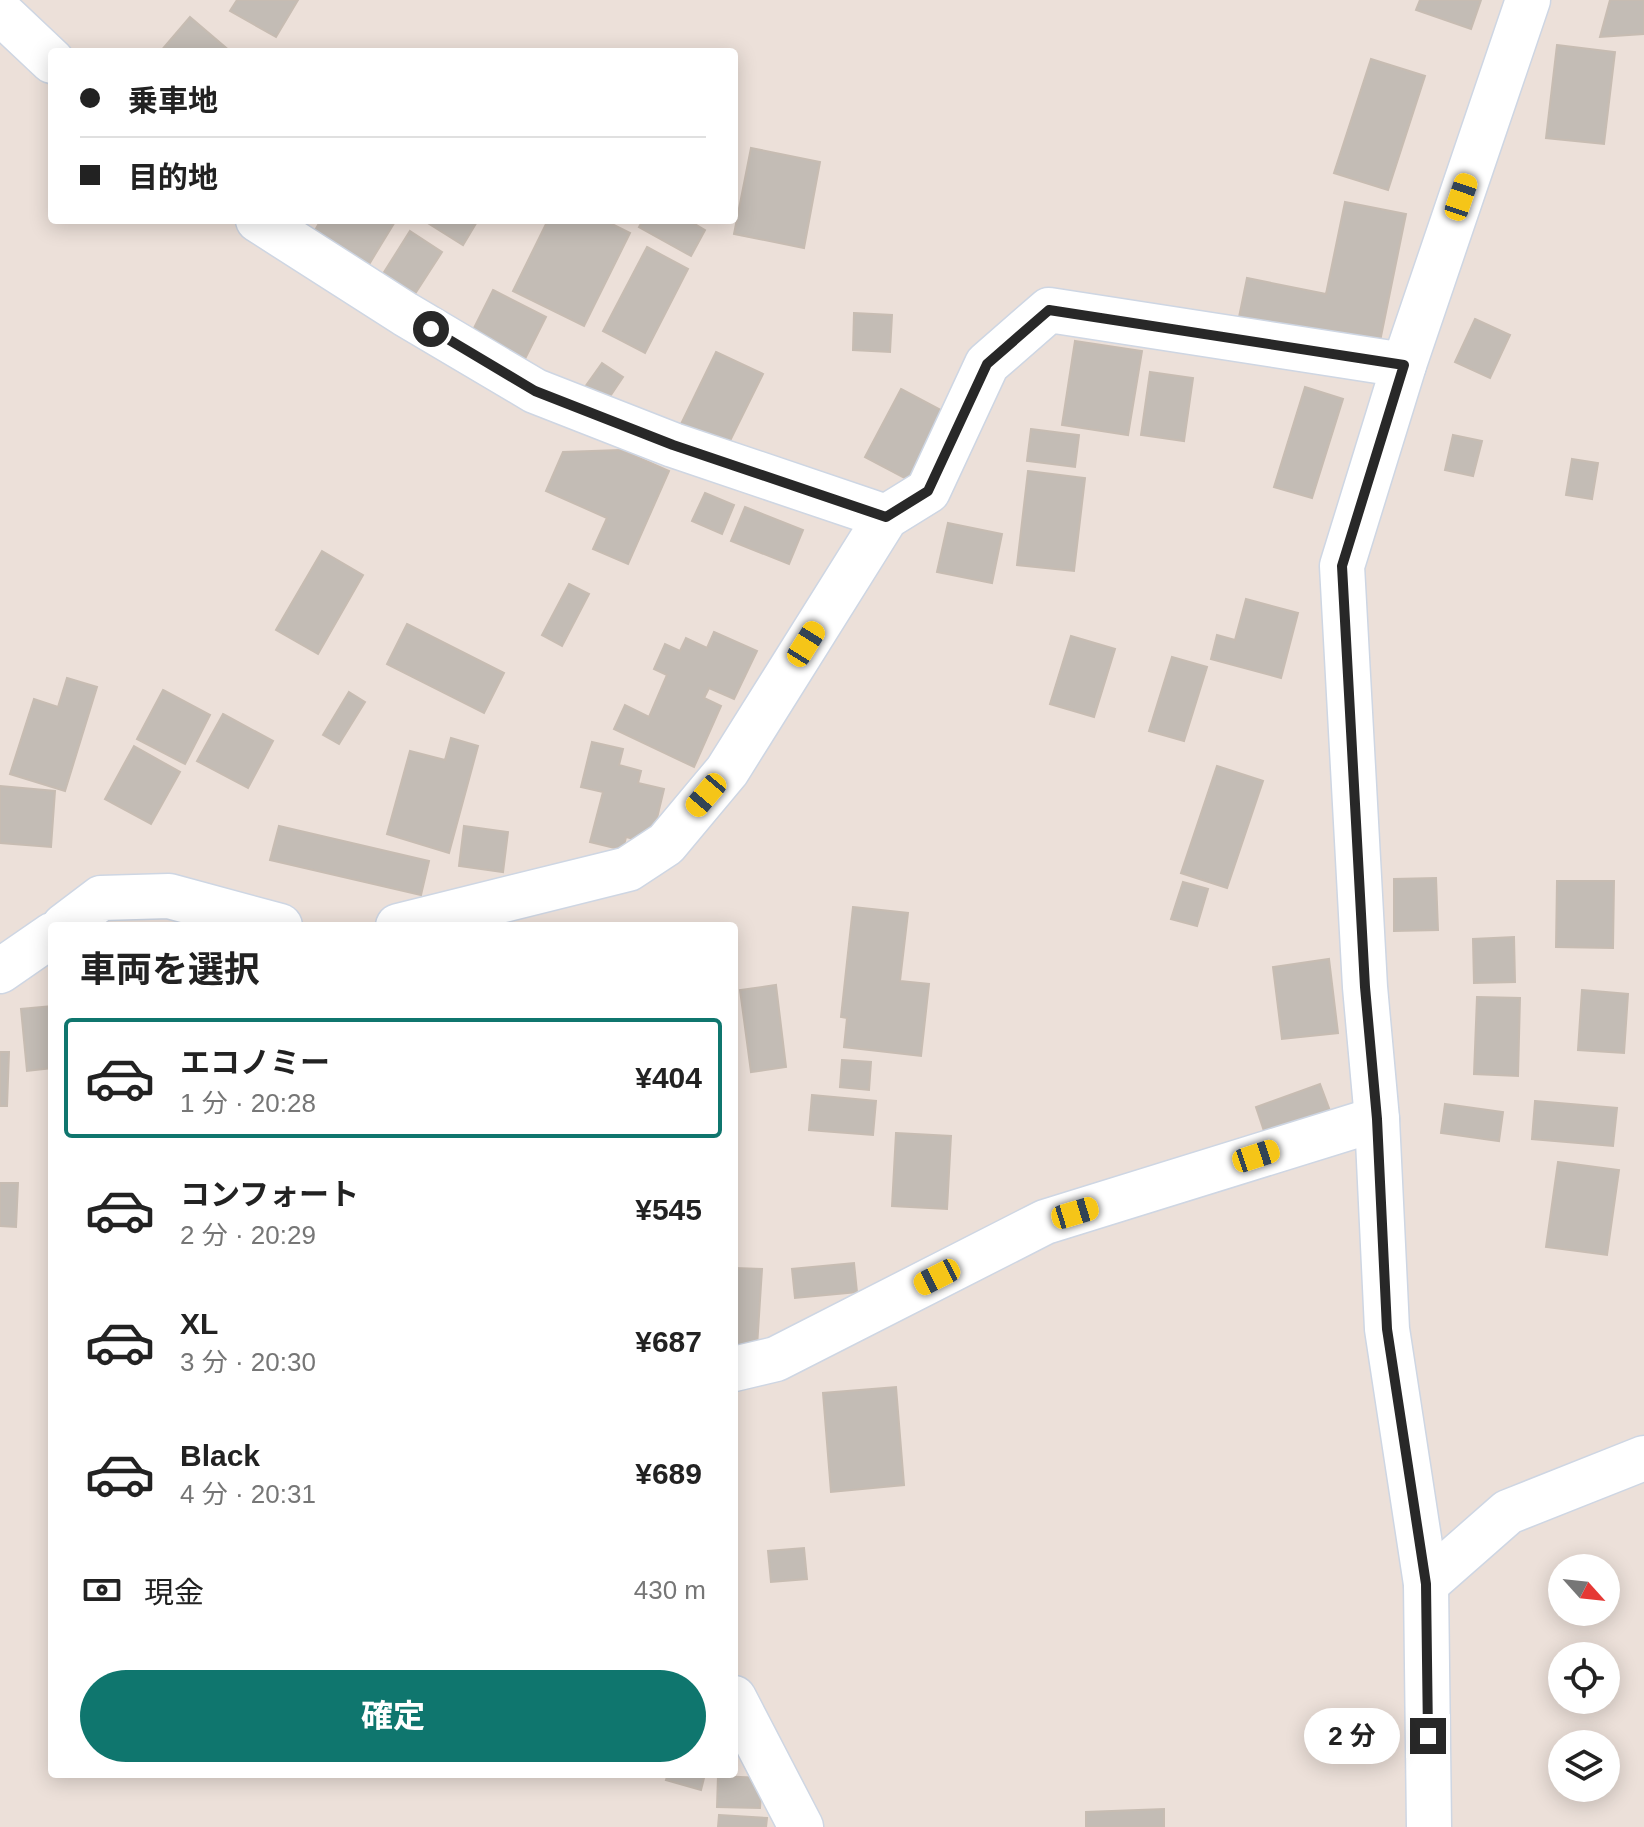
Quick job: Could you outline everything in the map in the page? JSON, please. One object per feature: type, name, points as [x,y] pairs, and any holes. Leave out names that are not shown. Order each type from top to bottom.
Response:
[{"type":"street","points":[[1429,1827],[1426,1584],[1387,1329],[1342,566],[1404,365],[1528,0]]},
{"type":"street","points":[[0,12],[48,57]]},
{"type":"street","points":[[264,224],[405,314],[535,391],[673,445],[886,517]]},
{"type":"street","points":[[414,922],[628,869],[666,844],[727,771],[886,517],[928,491],[987,364],[1049,310],[1404,365]]},
{"type":"street","points":[[69,922],[101,898],[169,896],[265,922]]},
{"type":"street","points":[[0,971],[48,938]]},
{"type":"street","points":[[738,1368],[776,1359],[1045,1222],[1377,1119]]},
{"type":"street","points":[[1426,1584],[1508,1512],[1644,1458]]},
{"type":"street","points":[[738,1706],[801,1827]]},
{"type":"building","points":[[237,0],[298,0],[276,37],[230,11]]},
{"type":"building","points":[[1420,0],[1481,0],[1471,29],[1416,10]]},
{"type":"building","points":[[1610,0],[1644,0],[1644,34],[1600,37]]},
{"type":"building","points":[[190,17],[226,48],[163,48]]},
{"type":"building","points":[[1557,45],[1615,52],[1604,144],[1546,138]]},
{"type":"building","points":[[1371,59],[1425,76],[1388,190],[1334,173]]},
{"type":"building","points":[[751,148],[820,162],[804,248],[734,234]]},
{"type":"building","points":[[1345,202],[1406,214],[1377,356],[1237,327],[1247,278],[1326,294]]},
{"type":"building","points":[[319,224],[394,224],[368,266],[314,232]]},
{"type":"building","points":[[429,224],[476,224],[463,245]]},
{"type":"building","points":[[546,224],[612,224],[630,233],[584,326],[513,291]]},
{"type":"building","points":[[641,224],[695,224],[705,230],[691,256],[639,227]]},
{"type":"building","points":[[410,231],[442,252],[413,297],[381,277]]},
{"type":"building","points":[[647,247],[688,269],[645,353],[603,331]]},
{"type":"building","points":[[493,290],[546,317],[522,365],[469,338]]},
{"type":"building","points":[[854,313],[892,315],[890,352],[853,350]]},
{"type":"building","points":[[1475,319],[1510,335],[1490,378],[1455,362]]},
{"type":"building","points":[[1075,341],[1142,351],[1128,435],[1062,425]]},
{"type":"building","points":[[716,352],[763,374],[727,447],[681,424]]},
{"type":"building","points":[[602,363],[623,377],[607,401],[585,387]]},
{"type":"building","points":[[1150,372],[1193,378],[1184,441],[1141,435]]},
{"type":"building","points":[[1305,387],[1343,399],[1312,498],[1274,487]]},
{"type":"building","points":[[901,389],[950,415],[914,483],[865,457]]},
{"type":"building","points":[[1031,429],[1079,435],[1075,467],[1027,461]]},
{"type":"building","points":[[1453,435],[1482,441],[1473,476],[1445,470]]},
{"type":"building","points":[[621,450],[669,471],[628,564],[593,549],[607,518],[546,491],[563,452]]},
{"type":"building","points":[[1572,459],[1598,463],[1592,499],[1566,495]]},
{"type":"building","points":[[1028,471],[1085,478],[1074,571],[1017,565]]},
{"type":"building","points":[[705,493],[734,505],[722,534],[692,521]]},
{"type":"building","points":[[745,507],[803,530],[789,564],[731,541]]},
{"type":"building","points":[[948,523],[1002,534],[992,583],[937,572]]},
{"type":"building","points":[[322,551],[363,575],[318,654],[276,630]]},
{"type":"building","points":[[569,584],[589,594],[562,646],[542,635]]},
{"type":"building","points":[[1246,599],[1298,613],[1281,678],[1211,659],[1217,635],[1235,640]]},
{"type":"building","points":[[407,624],[504,673],[484,713],[387,664]]},
{"type":"building","points":[[714,632],[757,651],[734,699],[709,688],[704,698],[721,706],[694,767],[614,729],[625,705],[649,717],[667,675],[654,669],[665,644],[680,651],[686,638],[707,648]]},
{"type":"building","points":[[1071,636],[1115,649],[1094,717],[1050,704]]},
{"type":"building","points":[[1172,657],[1207,667],[1184,741],[1149,731]]},
{"type":"building","points":[[67,678],[97,687],[65,791],[10,774],[34,699],[58,707]]},
{"type":"building","points":[[163,690],[210,715],[185,764],[137,739]]},
{"type":"building","points":[[349,692],[365,702],[339,744],[323,735]]},
{"type":"building","points":[[223,714],[273,741],[248,788],[197,761]]},
{"type":"building","points":[[451,738],[478,746],[449,853],[387,834],[410,751],[445,760]]},
{"type":"building","points":[[592,742],[623,749],[619,765],[641,771],[638,783],[664,789],[651,843],[626,837],[623,850],[590,842],[603,792],[581,787]]},
{"type":"building","points":[[134,746],[180,772],[151,824],[105,799]]},
{"type":"building","points":[[1217,766],[1263,781],[1227,888],[1181,873]]},
{"type":"building","points":[[0,786],[55,791],[51,847],[0,843]]},
{"type":"building","points":[[279,826],[429,861],[421,895],[270,860]]},
{"type":"building","points":[[464,826],[508,832],[503,872],[459,866]]},
{"type":"building","points":[[1436,878],[1438,930],[1394,931],[1394,879]]},
{"type":"building","points":[[1557,881],[1614,881],[1613,948],[1556,947]]},
{"type":"building","points":[[1183,882],[1208,889],[1197,926],[1171,919]]},
{"type":"building","points":[[853,907],[908,913],[900,981],[929,984],[921,1056],[844,1047],[847,1018],[841,1017]]},
{"type":"building","points":[[1514,937],[1515,982],[1474,983],[1473,939]]},
{"type":"building","points":[[1329,959],[1338,1033],[1282,1039],[1273,967]]},
{"type":"building","points":[[776,985],[786,1067],[751,1072],[740,990]]},
{"type":"building","points":[[1582,990],[1628,994],[1624,1053],[1578,1050]]},
{"type":"building","points":[[1477,997],[1520,998],[1518,1076],[1474,1074]]},
{"type":"building","points":[[48,1006],[48,1068],[27,1071],[21,1009]]},
{"type":"building","points":[[0,1052],[9,1052],[7,1106],[0,1106]]},
{"type":"building","points":[[842,1060],[871,1062],[869,1090],[840,1087]]},
{"type":"building","points":[[1320,1084],[1333,1119],[1268,1143],[1256,1107]]},
{"type":"building","points":[[812,1095],[876,1101],[873,1135],[809,1130]]},
{"type":"building","points":[[1535,1101],[1617,1108],[1613,1146],[1532,1139]]},
{"type":"building","points":[[1445,1104],[1503,1112],[1499,1141],[1441,1133]]},
{"type":"building","points":[[896,1133],[951,1136],[947,1209],[892,1206]]},
{"type":"building","points":[[1558,1162],[1619,1170],[1607,1255],[1546,1247]]},
{"type":"building","points":[[0,1183],[18,1183],[16,1227],[0,1226]]},
{"type":"building","points":[[854,1263],[857,1292],[795,1298],[792,1269]]},
{"type":"building","points":[[738,1268],[762,1269],[757,1347],[738,1346]]},
{"type":"building","points":[[896,1387],[904,1485],[831,1492],[823,1393]]},
{"type":"building","points":[[804,1548],[807,1579],[771,1582],[768,1551]]},
{"type":"building","points":[[667,1778],[704,1778],[701,1790]]},
{"type":"building","points":[[718,1778],[762,1778],[760,1808],[717,1807]]},
{"type":"building","points":[[1164,1809],[1164,1827],[1086,1827],[1086,1812]]},
{"type":"building","points":[[719,1815],[767,1818],[766,1827],[718,1827]]},
{"type":"route","points":[[431,329],[535,391],[673,445],[886,517],[928,491],[987,364],[1049,310],[1404,365],[1342,566],[1387,1329],[1426,1584],[1428,1736]]}]
